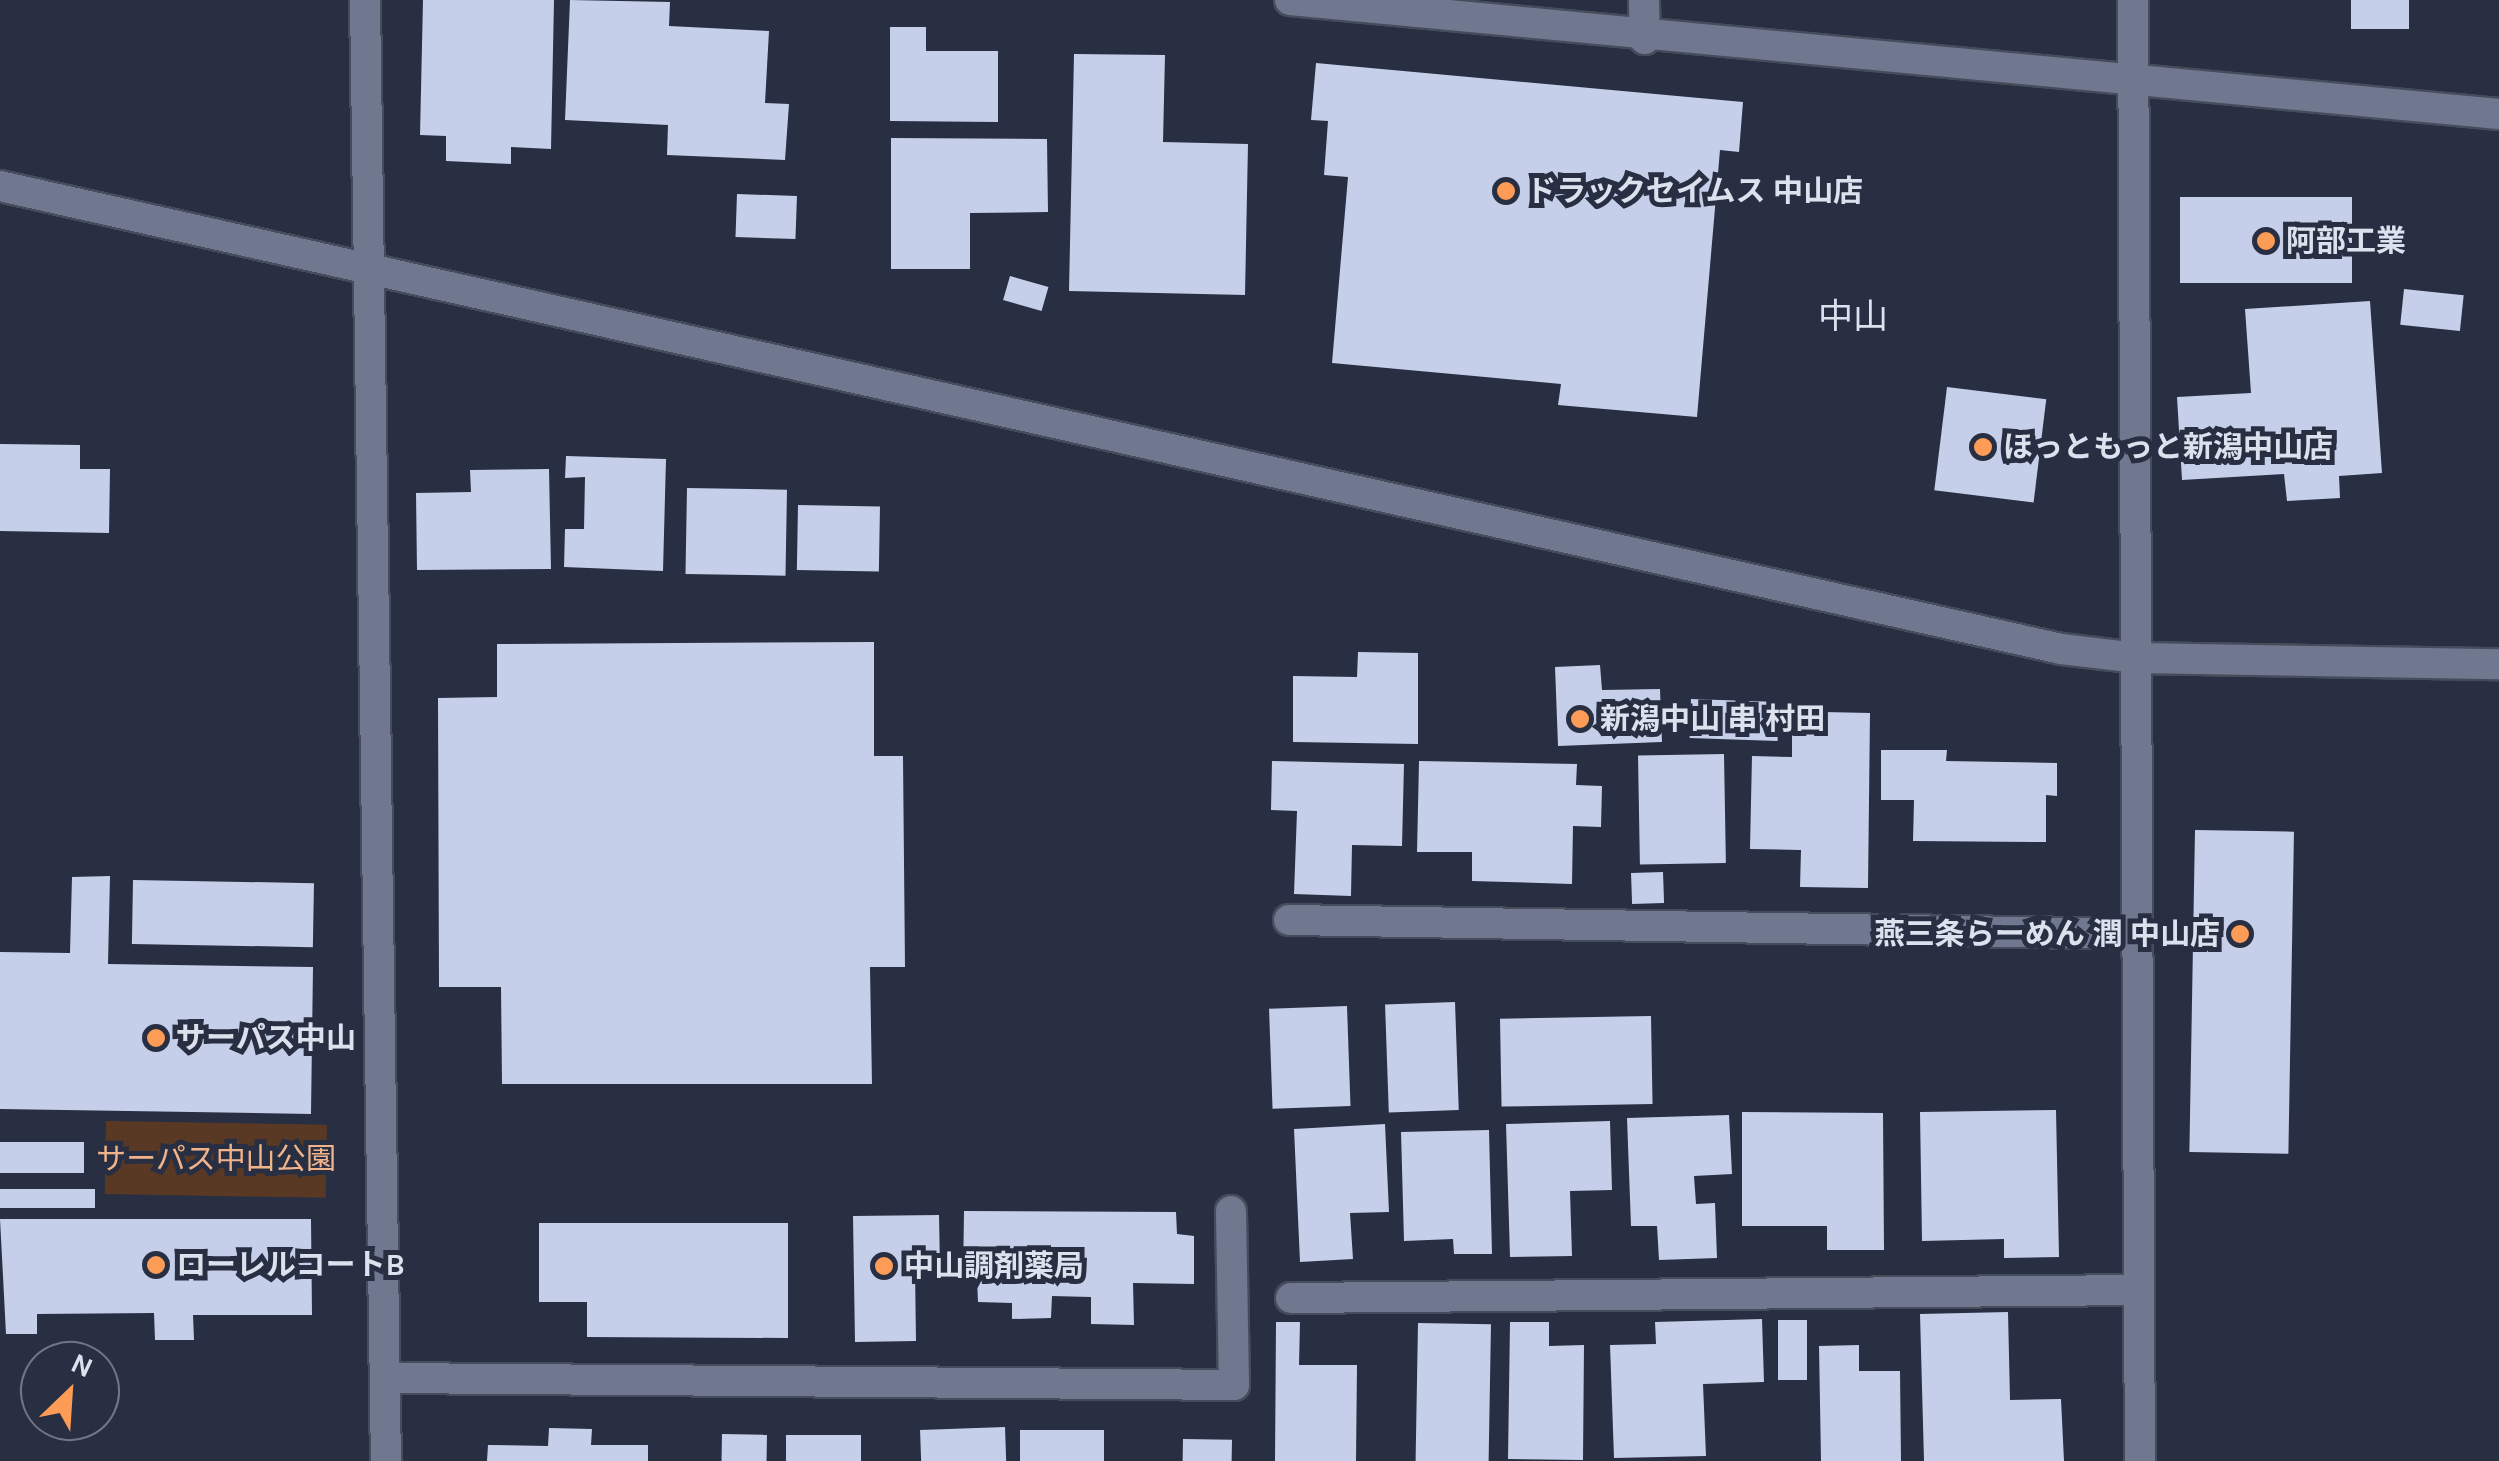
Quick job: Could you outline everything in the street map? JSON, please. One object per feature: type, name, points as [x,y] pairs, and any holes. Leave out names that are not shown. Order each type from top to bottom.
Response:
[{"type":"street","points":[[365,0],[374,268],[386,1461]]},
{"type":"street","points":[[1294,0],[1645,39],[2499,114]]},
{"type":"street","points":[[1644,0],[1645,39]]},
{"type":"street","points":[[2133,0],[2140,1461]]},
{"type":"street","points":[[0,186],[374,268],[1502,528],[2061,649],[2138,658],[2499,664]]},
{"type":"street","points":[[1288,920],[2140,934]]},
{"type":"street","points":[[388,1378],[1234,1385],[1230,1211]]},
{"type":"street","points":[[1290,1298],[2139,1290]]},
{"type":"green space","name":"サーパス中山公園","points":[[106,1121],[327,1125],[326,1198],[105,1194]]},
{"type":"building","points":[[423,0],[554,0],[551,149],[511,147],[511,164],[446,161],[446,136],[420,135]]},
{"type":"building","points":[[570,0],[670,2],[669,26],[769,31],[765,103],[789,104],[785,160],[667,155],[668,125],[565,120]]},
{"type":"building","points":[[2351,0],[2409,0],[2409,29],[2351,29]]},
{"type":"building","points":[[890,27],[926,27],[926,51],[998,51],[998,122],[890,121]]},
{"type":"building","points":[[1074,54],[1165,55],[1163,142],[1248,144],[1245,295],[1069,291]]},
{"type":"building","points":[[1316,63],[1743,102],[1739,152],[1720,150],[1697,417],[1558,405],[1561,384],[1332,363],[1348,177],[1324,175],[1328,121],[1311,120]]},
{"type":"building","points":[[891,138],[1047,139],[1048,212],[970,213],[970,269],[891,269]]},
{"type":"building","points":[[737,194],[797,196],[795,239],[735,237]]},
{"type":"building","name":"阿部工業","points":[[2180,197],[2352,197],[2352,283],[2180,283]]},
{"type":"building","points":[[1010,276],[1048,287],[1042,311],[1003,300]]},
{"type":"building","points":[[2404,289],[2464,295],[2460,331],[2400,325]]},
{"type":"building","points":[[2370,301],[2382,473],[2339,476],[2340,498],[2287,501],[2284,474],[2182,480],[2177,397],[2251,393],[2245,309]]},
{"type":"building","points":[[1947,387],[2046,399],[2034,502],[1934,490]]},
{"type":"building","points":[[0,444],[80,445],[80,469],[110,469],[109,533],[0,531]]},
{"type":"building","points":[[566,456],[666,459],[663,571],[564,567],[565,529],[584,529],[585,477],[565,478]]},
{"type":"building","points":[[549,469],[551,569],[417,570],[416,493],[471,492],[470,470]]},
{"type":"building","points":[[687,488],[787,490],[785,576],[685,574]]},
{"type":"building","points":[[798,505],[880,506],[879,571],[797,570]]},
{"type":"building","points":[[874,642],[874,756],[903,756],[905,967],[870,967],[872,1084],[502,1084],[501,987],[439,987],[438,698],[497,697],[497,644]]},
{"type":"building","points":[[1358,652],[1418,653],[1418,744],[1293,742],[1293,676],[1357,677]]},
{"type":"building","points":[[1600,665],[1602,690],[1660,689],[1662,742],[1558,746],[1555,667]]},
{"type":"building","points":[[1691,699],[1779,702],[1778,741],[1690,738]]},
{"type":"building","points":[[1824,712],[1870,713],[1868,888],[1800,887],[1801,850],[1750,849],[1752,756],[1792,757],[1792,733],[1823,734]]},
{"type":"building","points":[[1881,750],[1947,750],[1946,761],[2057,763],[2057,796],[2046,795],[2046,842],[1913,841],[1914,800],[1881,800]]},
{"type":"building","points":[[1724,754],[1726,863],[1640,864],[1638,756]]},
{"type":"building","points":[[1272,761],[1404,764],[1402,846],[1352,845],[1351,896],[1294,894],[1297,811],[1271,810]]},
{"type":"building","points":[[1419,761],[1577,764],[1576,785],[1602,786],[1601,827],[1573,826],[1572,884],[1472,881],[1472,852],[1417,852]]},
{"type":"building","points":[[2195,830],[2294,832],[2288,1154],[2189,1152]]},
{"type":"building","points":[[1663,872],[1664,903],[1632,904],[1631,873]]},
{"type":"building","name":"サーパス中山","points":[[110,876],[108,964],[313,967],[311,1114],[0,1109],[0,952],[70,953],[72,877]]},
{"type":"building","points":[[133,880],[314,883],[313,947],[132,944]]},
{"type":"building","points":[[1455,1002],[1459,1110],[1389,1112],[1385,1004]]},
{"type":"building","points":[[1347,1006],[1350,1106],[1273,1109],[1269,1009]]},
{"type":"building","points":[[1651,1016],[1653,1104],[1502,1107],[1500,1019]]},
{"type":"building","points":[[2056,1110],[2059,1257],[2004,1258],[2004,1239],[1922,1241],[1920,1112]]},
{"type":"building","points":[[1742,1112],[1883,1113],[1884,1250],[1827,1250],[1827,1226],[1742,1226]]},
{"type":"building","points":[[1729,1115],[1732,1174],[1694,1176],[1696,1204],[1715,1203],[1717,1258],[1659,1260],[1657,1226],[1631,1226],[1627,1118]]},
{"type":"building","points":[[1610,1121],[1612,1190],[1570,1191],[1572,1256],[1510,1257],[1506,1124]]},
{"type":"building","points":[[1385,1124],[1389,1212],[1350,1213],[1353,1259],[1300,1262],[1294,1129]]},
{"type":"building","points":[[1489,1130],[1492,1254],[1454,1254],[1453,1239],[1404,1241],[1401,1132]]},
{"type":"building","points":[[0,1142],[84,1142],[84,1173],[0,1173]]},
{"type":"building","points":[[0,1189],[95,1189],[95,1208],[0,1208]]},
{"type":"building","points":[[964,1211],[1176,1212],[1177,1234],[1194,1236],[1194,1284],[1133,1283],[1134,1325],[1091,1324],[1091,1297],[1052,1296],[1051,1318],[1012,1319],[1012,1303],[978,1302],[977,1280],[963,1280]]},
{"type":"building","points":[[939,1215],[940,1268],[915,1268],[916,1341],[855,1342],[853,1216]]},
{"type":"building","name":"ローレルコートB","points":[[0,1219],[311,1219],[312,1315],[193,1315],[194,1340],[155,1340],[154,1313],[37,1314],[37,1334],[6,1334]]},
{"type":"building","points":[[539,1223],[788,1223],[788,1338],[587,1337],[587,1302],[539,1302]]},
{"type":"building","points":[[2008,1312],[2010,1400],[2061,1399],[2064,1461],[1924,1461],[1920,1314]]},
{"type":"building","points":[[1762,1319],[1764,1382],[1703,1384],[1706,1456],[1614,1458],[1610,1345],[1656,1344],[1655,1322]]},
{"type":"building","points":[[1778,1320],[1807,1320],[1807,1380],[1778,1380]]},
{"type":"building","points":[[1276,1322],[1300,1322],[1299,1365],[1357,1365],[1356,1461],[1275,1461]]},
{"type":"building","points":[[1510,1322],[1549,1322],[1549,1346],[1584,1345],[1583,1460],[1508,1459]]},
{"type":"building","points":[[1418,1323],[1491,1324],[1489,1461],[1416,1461]]},
{"type":"building","points":[[1859,1345],[1859,1371],[1900,1371],[1901,1461],[1821,1461],[1819,1346]]},
{"type":"building","points":[[1005,1427],[1006,1461],[921,1461],[920,1430]]},
{"type":"building","points":[[549,1428],[592,1429],[591,1445],[648,1445],[648,1461],[487,1461],[488,1445],[548,1446]]},
{"type":"building","points":[[1020,1430],[1104,1430],[1104,1461],[1020,1461]]},
{"type":"building","points":[[722,1434],[767,1435],[767,1461],[722,1461]]},
{"type":"building","points":[[786,1435],[861,1435],[861,1461],[786,1461]]},
{"type":"building","points":[[1183,1439],[1232,1440],[1232,1461],[1183,1461]]},
{"type":"place","name":"ドラックセイムス 中山店","points":[[1506,191]]},
{"type":"place","name":"阿部工業","points":[[2266,241]]},
{"type":"place","name":"ほっともっと新潟中山店","points":[[1983,447]]},
{"type":"place","name":"新潟中山 串 村田","points":[[1580,719]]},
{"type":"place","name":"燕三条らーめん 潤 中山店","points":[[2240,934]]},
{"type":"place","name":"サーパス中山","points":[[156,1038]]},
{"type":"place","name":"ローレルコートB","points":[[156,1265]]},
{"type":"place","name":"中山調剤薬局","points":[[884,1266]]},
{"type":"district","name":"中山","points":[[1853,317]]}]
